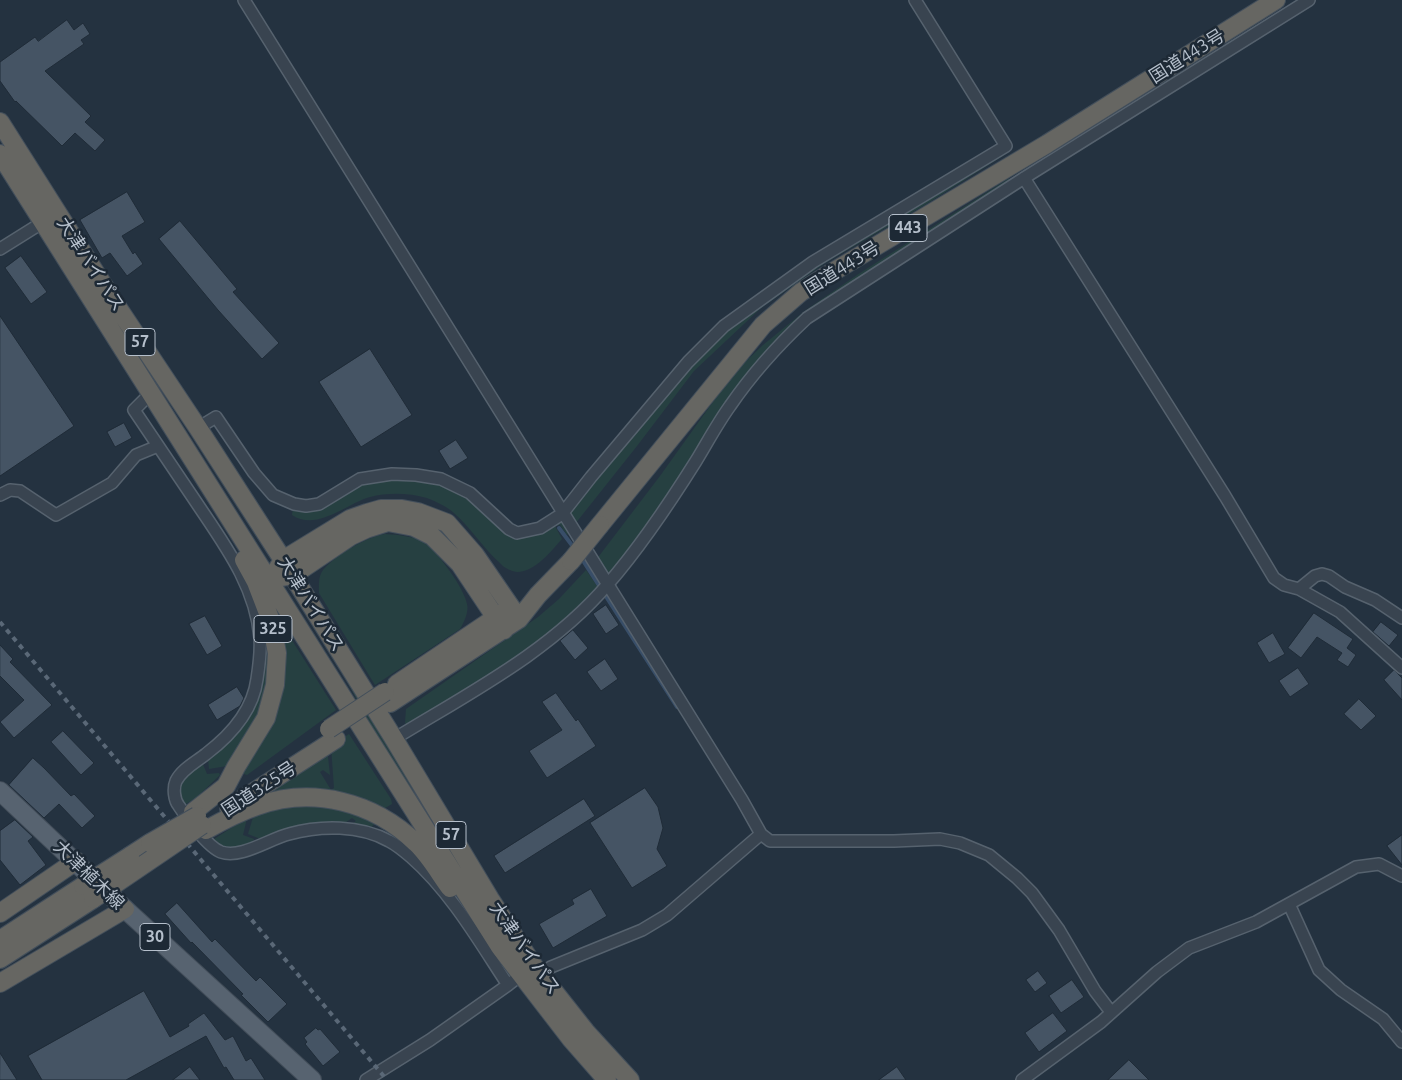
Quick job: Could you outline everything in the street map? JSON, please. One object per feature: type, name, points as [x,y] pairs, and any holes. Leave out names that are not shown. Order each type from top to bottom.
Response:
[{"type":"highway","name":"国道443号","points":[[500,624],[538,595],[571,561],[763,325],[801,292],[1046,144],[1276,0]]},
{"type":"highway","name":"大津バイパス","points":[[0,122],[293,575],[490,899],[526,975],[571,1039],[608,1080]]},
{"type":"highway","name":"大津バイパス","points":[[0,154],[500,947],[526,975],[586,1032],[630,1080]]},
{"type":"highway","name":"325","points":[[182,440],[185,462],[230,534],[256,582],[272,621],[277,653],[275,684],[266,718],[226,786],[199,821]]},
{"type":"highway","points":[[270,580],[283,560],[350,518],[381,509],[402,509],[418,512],[446,523],[475,555],[516,613]]},
{"type":"highway","points":[[270,580],[293,575],[351,536],[366,529],[388,522],[414,526],[432,536],[460,564],[500,624]]},
{"type":"highway","name":"国道325号","points":[[0,940],[88,892],[500,624]]},
{"type":"highway","name":"57","points":[[199,821],[288,799],[317,798],[367,809],[392,823],[417,844],[436,867],[480,930],[500,947]]},
{"type":"highway","points":[[0,913],[76,861]]},
{"type":"highway","name":"国道325号","points":[[0,959],[88,892]]},
{"type":"highway","points":[[0,983],[125,909]]},
{"type":"main road","name":"大津植木線","points":[[0,791],[125,909],[312,1080]]},
{"type":"street","points":[[244,0],[761,834],[770,841],[940,839],[960,843],[989,855],[1032,892],[1111,1012]]},
{"type":"street","points":[[198,428],[216,417],[254,473],[273,495],[294,504],[306,506],[319,504],[360,479],[405,474],[441,480],[470,493],[509,529],[517,533],[540,528],[562,514],[688,362],[724,326],[813,262],[1006,146],[915,0]]},
{"type":"street","points":[[394,739],[540,647],[569,624],[607,585],[658,520],[729,407],[757,369],[777,346],[807,318],[1024,178],[1309,0]]},
{"type":"street","points":[[1024,178],[1225,496],[1274,578],[1284,585],[1299,588],[1340,612],[1402,668]]},
{"type":"street","points":[[0,249],[58,213]]},
{"type":"street","points":[[152,393],[134,410],[228,550],[242,575],[250,597],[260,639],[254,697],[232,731],[208,753],[185,769],[176,782],[174,791],[178,805],[211,846],[222,852],[242,852],[288,834],[318,827],[355,830],[390,841],[423,868],[526,975]]},
{"type":"street","points":[[0,495],[10,490],[20,491],[56,515],[112,483],[136,455],[158,446]]},
{"type":"street","points":[[1299,588],[1315,576],[1322,574],[1329,576],[1345,587],[1376,600],[1402,618]]},
{"type":"street","points":[[366,1080],[430,1040],[526,975],[551,967],[656,923],[761,834]]},
{"type":"street","points":[[1022,1080],[1101,1022],[1157,972],[1189,948],[1256,922],[1356,867],[1379,864],[1402,876]]},
{"type":"street","points":[[1289,904],[1319,970],[1341,990],[1383,1020],[1402,1042]]},
{"type":"green space","points":[[1003,152],[1006,154],[923,206],[825,263],[761,308],[694,371],[575,524],[569,515],[571,508],[709,346],[789,283],[863,237],[900,217]]},
{"type":"green space","points":[[1008,179],[1011,180],[792,328],[640,539],[611,573],[605,573],[596,560],[740,367],[763,345],[806,310],[860,273]]},
{"type":"green space","points":[[397,477],[439,483],[466,496],[503,529],[562,521],[570,530],[567,535],[560,525],[555,526],[562,539],[536,565],[530,569],[517,572],[502,565],[466,525],[445,506],[420,496],[406,494],[377,495],[361,500],[332,515],[312,520],[292,515],[293,508],[361,483]]},
{"type":"green space","points":[[385,534],[407,536],[426,544],[444,563],[461,589],[467,604],[467,610],[460,629],[375,685],[319,593],[319,581],[323,570],[343,553],[360,543]]},
{"type":"green space","points":[[586,570],[598,587],[594,593],[544,638],[522,654],[407,726],[405,723],[406,709],[538,617],[559,599]]},
{"type":"green space","points":[[264,587],[293,642],[336,710],[247,775],[241,771],[274,710]]},
{"type":"green space","points":[[271,638],[268,699],[227,766],[209,769],[208,759],[243,724],[264,640]]},
{"type":"green space","points":[[341,670],[470,878],[470,882],[370,725]]},
{"type":"green space","points":[[349,734],[391,799],[392,804],[380,811],[251,800],[327,748],[330,775],[323,770],[320,772],[331,790],[334,788],[331,746]]},
{"type":"green space","points":[[202,762],[207,774],[219,773],[220,775],[196,798],[184,805],[179,791],[182,780]]},
{"type":"green space","points":[[297,805],[344,810],[375,822],[372,826],[374,829],[351,825],[356,821],[352,818],[342,825],[263,840],[248,834],[254,814]]},
{"type":"green space","points":[[247,818],[243,835],[254,839],[253,842],[227,848],[211,841]]},
{"type":"building","points":[[67,20],[74,30],[83,23],[90,34],[81,40],[84,44],[45,71],[91,116],[85,122],[105,140],[95,151],[75,133],[62,146],[15,102],[0,81],[0,62],[35,37],[38,41]]},
{"type":"building","points":[[127,192],[145,222],[122,236],[133,254],[135,252],[143,264],[127,276],[110,253],[102,258],[80,220]]},
{"type":"building","points":[[180,221],[237,289],[233,292],[279,343],[262,359],[159,239]]},
{"type":"building","points":[[21,256],[47,292],[31,304],[5,268]]},
{"type":"building","points":[[0,316],[74,426],[0,476]]},
{"type":"building","points":[[370,349],[412,415],[361,447],[319,382]]},
{"type":"building","points":[[124,423],[132,438],[115,447],[107,432]]},
{"type":"building","points":[[456,440],[468,458],[450,469],[439,451]]},
{"type":"building","points":[[606,605],[619,625],[606,634],[593,614]]},
{"type":"building","points":[[1314,613],[1353,639],[1347,648],[1356,655],[1348,667],[1337,660],[1342,653],[1317,637],[1301,658],[1288,648]]},
{"type":"building","points":[[205,616],[222,646],[207,655],[189,624]]},
{"type":"building","points":[[1381,622],[1398,635],[1389,646],[1373,632]]},
{"type":"building","points":[[573,630],[588,648],[575,660],[560,641]]},
{"type":"building","points":[[1273,633],[1285,654],[1269,663],[1257,643]]},
{"type":"building","points":[[0,645],[13,659],[10,662],[52,705],[14,738],[0,722],[24,700],[0,676]]},
{"type":"building","points":[[605,659],[618,679],[601,691],[587,672]]},
{"type":"building","points":[[1298,668],[1309,684],[1290,697],[1279,681]]},
{"type":"building","points":[[1394,670],[1402,678],[1402,700],[1384,680]]},
{"type":"building","points":[[237,687],[244,698],[240,706],[217,720],[208,705]]},
{"type":"building","points":[[556,693],[576,721],[578,719],[596,746],[547,778],[529,751],[562,730],[542,702]]},
{"type":"building","points":[[1359,699],[1376,716],[1361,730],[1344,714]]},
{"type":"building","points":[[63,731],[94,763],[81,775],[51,742]]},
{"type":"building","points":[[33,758],[71,796],[74,794],[95,816],[82,828],[59,804],[44,818],[9,785]]},
{"type":"building","points":[[645,788],[658,807],[663,828],[657,849],[667,866],[632,888],[590,823]]},
{"type":"building","points":[[584,799],[595,816],[505,873],[494,856]]},
{"type":"building","points":[[15,820],[33,837],[28,841],[46,865],[20,885],[0,860],[0,831]]},
{"type":"building","points":[[1402,835],[1402,865],[1387,846]]},
{"type":"building","points":[[591,889],[607,916],[553,948],[539,924],[574,904],[572,900]]},
{"type":"building","points":[[177,903],[212,942],[215,939],[256,981],[260,977],[287,1004],[268,1022],[165,914]]},
{"type":"building","points":[[1038,971],[1047,983],[1035,992],[1026,980]]},
{"type":"building","points":[[1072,980],[1084,997],[1061,1013],[1049,996]]},
{"type":"building","points":[[144,991],[170,1037],[189,1026],[188,1024],[204,1013],[225,1040],[233,1036],[246,1061],[251,1058],[265,1080],[234,1080],[226,1067],[224,1068],[206,1036],[126,1080],[42,1080],[28,1056]]},
{"type":"building","points":[[1053,1013],[1067,1031],[1039,1052],[1025,1033]]},
{"type":"building","points":[[316,1028],[320,1029],[340,1052],[323,1066],[305,1044],[307,1042],[304,1038]]},
{"type":"building","points":[[0,1053],[17,1080],[0,1080]]},
{"type":"building","points":[[1129,1060],[1149,1080],[1108,1080]]},
{"type":"building","points":[[190,1067],[200,1080],[173,1080]]},
{"type":"building","points":[[897,1067],[906,1080],[879,1080]]},
{"type":"waterway","points":[[559,528],[574,548]]},
{"type":"waterway","points":[[580,556],[677,707]]},
{"type":"railway","points":[[0,622],[387,1080]]}]
